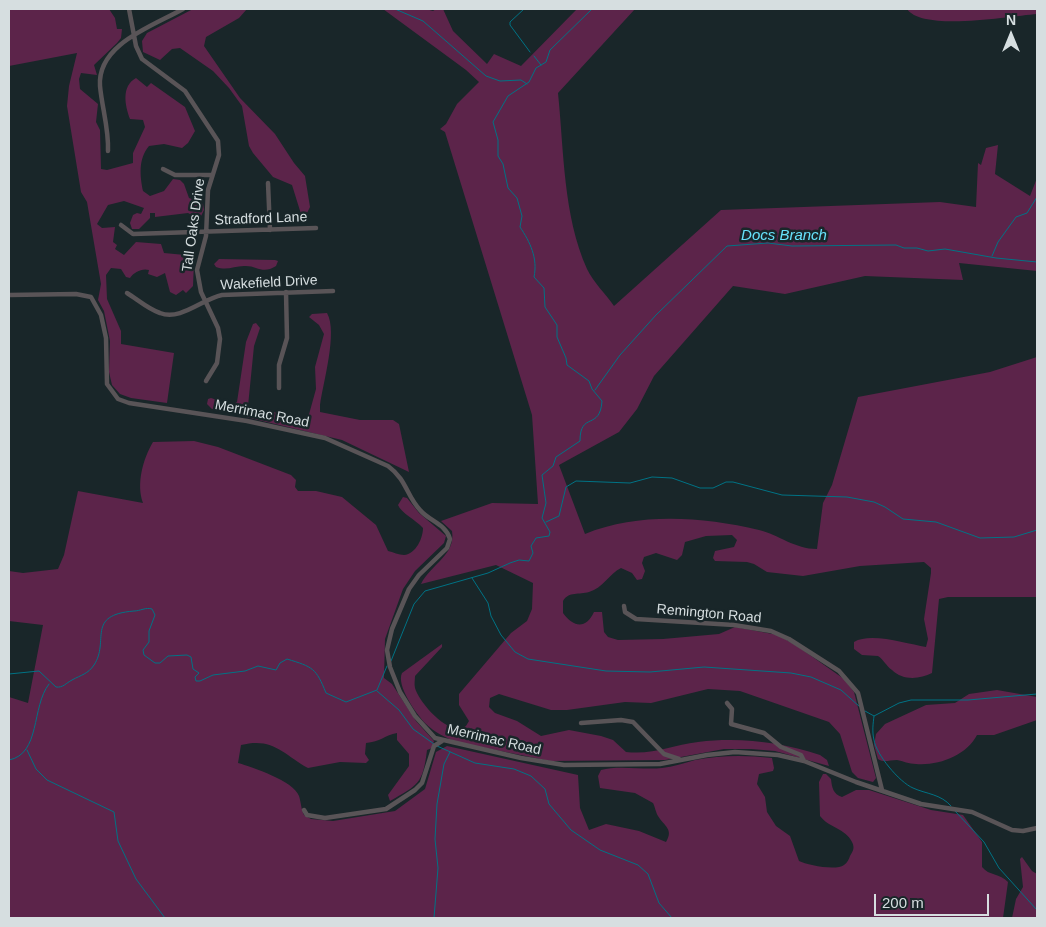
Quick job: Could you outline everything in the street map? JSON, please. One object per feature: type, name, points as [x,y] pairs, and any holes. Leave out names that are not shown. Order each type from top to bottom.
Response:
[{"type":"street","name":"Tall Oaks Drive","points":[[129,9],[137,49],[142,59],[186,91],[216,135],[219,152],[208,190],[206,232],[197,270],[199,287],[218,328],[220,344],[217,362],[206,381]]},
{"type":"street","points":[[108,151],[108,128],[100,87],[101,74],[112,51],[134,35],[183,9]]},
{"type":"street","points":[[163,169],[175,175],[212,175]]},
{"type":"street","points":[[268,183],[270,230]]},
{"type":"street","name":"Stradford Lane","points":[[121,224],[134,234],[316,228]]},
{"type":"street","name":"Wakefield Drive","points":[[127,293],[155,311],[166,315],[181,313],[205,300],[227,294],[333,291]]},
{"type":"street","points":[[279,388],[279,365],[287,338],[286,292]]},
{"type":"street","name":"Merrimac Road","points":[[9,295],[76,294],[91,297],[101,315],[106,338],[107,384],[118,399],[129,403],[247,421],[325,438],[388,466],[397,473],[418,509],[443,527],[450,539],[447,548],[419,575],[409,589],[392,629],[387,650],[390,667],[400,692],[415,716],[435,738],[550,764],[639,765],[744,752],[778,755],[804,761],[856,782],[921,804],[972,812],[1012,830],[1023,831],[1037,828]]},
{"type":"street","name":"Remington Road","points":[[624,606],[625,612],[636,619],[734,625],[771,631],[789,639],[839,671],[858,693],[882,790]]},
{"type":"street","points":[[727,703],[732,709],[731,724],[764,733],[781,747],[801,755],[804,761]]},
{"type":"street","points":[[581,723],[621,720],[633,722],[664,754],[679,759]]},
{"type":"street","points":[[304,810],[307,815],[325,818],[386,809],[415,790],[422,783],[434,746],[442,741]]},
{"type":"shaded area","points":[[9,9],[109,9],[115,18],[117,29],[122,29],[121,38],[94,65],[97,75],[81,73],[79,79],[80,89],[98,104],[96,122],[100,130],[101,169],[107,170],[133,163],[133,153],[145,127],[143,120],[130,119],[127,108],[126,91],[131,82],[136,78],[147,87],[151,83],[185,107],[195,131],[188,143],[182,148],[164,144],[149,146],[141,162],[141,174],[143,191],[150,196],[164,191],[173,179],[180,180],[184,184],[189,198],[203,204],[204,210],[201,216],[194,216],[188,213],[155,217],[155,213],[150,213],[150,218],[139,229],[132,229],[130,223],[133,215],[141,214],[144,208],[124,201],[108,205],[97,224],[102,228],[115,227],[113,242],[117,245],[115,249],[124,255],[136,242],[161,244],[164,253],[185,255],[194,261],[193,286],[186,293],[183,290],[176,295],[170,292],[165,273],[157,277],[148,274],[149,270],[141,270],[130,278],[126,277],[121,269],[111,268],[106,275],[107,299],[121,331],[121,344],[174,353],[167,403],[131,398],[120,394],[112,385],[109,372],[110,341],[104,311],[98,300],[101,284],[87,202],[81,192],[67,106],[69,86],[77,53],[9,66]]},
{"type":"shaded area","points":[[193,9],[247,9],[239,18],[206,37],[204,46],[240,98],[275,134],[305,176],[310,207],[306,215],[301,214],[292,185],[273,177],[253,153],[249,146],[242,106],[213,71],[180,48],[172,49],[160,60],[143,52],[142,41],[147,33]]},
{"type":"shaded area","points":[[383,9],[426,9],[433,11],[443,9],[453,31],[487,64],[494,54],[521,66],[577,9],[635,9],[558,93],[566,182],[573,227],[587,269],[614,306],[721,210],[940,202],[976,207],[978,163],[981,165],[986,148],[998,145],[995,174],[1030,196],[1037,178],[1037,271],[959,263],[963,280],[865,276],[785,294],[733,286],[654,376],[637,409],[619,432],[559,465],[585,534],[627,522],[671,519],[693,520],[759,530],[801,547],[817,549],[823,503],[832,485],[858,397],[990,372],[1037,357],[1037,597],[948,597],[939,599],[932,673],[917,678],[901,676],[896,674],[878,656],[862,655],[854,649],[854,642],[870,638],[926,647],[928,639],[924,619],[931,568],[924,562],[860,566],[803,576],[767,572],[747,562],[715,561],[713,558],[715,551],[734,547],[737,540],[732,535],[706,536],[685,542],[682,555],[677,560],[656,553],[644,557],[642,563],[645,571],[642,579],[637,580],[632,573],[621,568],[594,590],[568,596],[563,601],[563,613],[571,622],[576,624],[584,624],[591,618],[594,612],[602,612],[604,632],[608,637],[618,640],[663,639],[719,634],[735,627],[778,635],[797,646],[844,679],[854,692],[876,778],[873,782],[858,778],[852,772],[840,734],[829,722],[740,691],[708,689],[651,703],[625,702],[567,710],[551,710],[499,694],[490,698],[489,707],[495,713],[517,721],[541,736],[569,730],[601,736],[613,740],[626,752],[654,751],[698,742],[745,740],[790,747],[820,755],[827,760],[829,766],[775,751],[751,749],[724,749],[665,760],[550,761],[456,742],[429,727],[412,707],[404,692],[401,678],[402,673],[442,644],[442,647],[415,676],[415,688],[422,702],[443,723],[451,727],[459,728],[466,726],[469,721],[459,705],[459,694],[511,633],[527,621],[532,609],[533,583],[496,565],[421,584],[450,547],[452,531],[441,521],[492,503],[538,504],[532,415],[445,132],[440,129],[446,124],[457,104],[479,82],[466,70]]},
{"type":"shaded area","points":[[907,9],[1037,9],[1037,14],[968,21],[948,21],[930,20],[916,16]]},
{"type":"shaded area","points":[[219,259],[278,261],[276,266],[267,270],[249,266],[224,269],[216,267],[214,264]]},
{"type":"shaded area","points":[[327,313],[331,332],[329,358],[320,412],[360,420],[393,420],[399,424],[409,472],[342,440],[212,409],[207,404],[208,399],[211,398],[232,405],[237,402],[246,342],[253,324],[256,323],[260,328],[254,346],[248,406],[303,419],[308,418],[316,389],[315,367],[324,334],[319,325],[309,317],[312,314]]},
{"type":"shaded area","points":[[194,441],[218,447],[291,475],[296,480],[295,487],[298,491],[316,491],[342,497],[376,525],[388,551],[402,555],[408,554],[415,549],[422,536],[423,528],[402,511],[398,505],[403,497],[407,498],[419,513],[446,536],[444,543],[415,571],[403,589],[385,639],[384,678],[392,684],[416,721],[434,741],[432,748],[427,750],[423,770],[418,782],[390,801],[388,795],[409,766],[409,754],[397,740],[397,733],[366,743],[365,754],[369,760],[366,763],[340,762],[308,768],[270,745],[252,743],[241,745],[238,763],[272,775],[296,790],[304,815],[311,819],[333,821],[395,811],[425,789],[436,752],[447,746],[578,775],[580,808],[589,830],[606,824],[639,831],[666,842],[669,831],[657,815],[653,803],[635,793],[600,788],[598,776],[601,770],[615,768],[662,768],[705,758],[724,756],[772,758],[773,771],[759,774],[757,784],[765,797],[767,812],[776,826],[790,836],[799,861],[821,867],[840,867],[847,862],[853,849],[853,844],[849,837],[820,816],[819,782],[823,774],[826,774],[831,779],[835,792],[842,797],[856,790],[869,790],[931,810],[963,815],[982,842],[982,867],[1008,882],[1003,918],[9,918],[9,697],[28,703],[43,625],[9,621],[9,571],[23,573],[58,569],[64,555],[78,491],[143,503],[140,480],[146,456],[153,442]]},
{"type":"shaded area","points":[[997,690],[1037,697],[1037,720],[994,735],[977,735],[966,748],[943,761],[911,764],[897,760],[885,761],[878,759],[874,745],[876,734],[885,724],[926,705],[955,703],[969,694]]},
{"type":"shaded area","points":[[1022,857],[1032,871],[1037,874],[1037,918],[1012,918],[1016,899],[1023,887],[1020,859]]},
{"type":"waterway","points":[[395,9],[423,21],[486,76],[500,81],[521,80],[527,84]]},
{"type":"waterway","points":[[524,9],[510,22],[510,25],[530,52]]},
{"type":"waterway","points":[[391,661],[414,604],[425,591],[488,573],[519,560],[529,561],[533,553],[531,546],[536,538],[549,536],[550,532],[542,518],[546,503],[542,475],[553,466],[556,457],[580,441],[583,426],[598,416],[600,410],[602,401],[592,389],[589,381],[567,365],[557,337],[557,325],[545,307],[544,288],[534,277],[534,257],[527,238],[520,227],[522,216],[517,198],[508,188],[503,164],[498,156],[498,140],[493,122],[508,96],[529,82],[536,68],[546,62],[550,50],[592,9]]},
{"type":"waterway","points":[[534,56],[541,65]]},
{"type":"waterway","points":[[992,256],[998,242],[1016,217],[1027,213],[1037,197]]},
{"type":"waterway","name":"Docs Branch","points":[[595,390],[620,355],[656,315],[727,246],[768,243],[792,246],[896,245],[928,251],[945,249],[996,258],[1037,262]]},
{"type":"waterway","points":[[546,522],[559,516],[566,487],[576,481],[630,483],[652,477],[672,478],[700,488],[713,488],[726,482],[733,482],[782,495],[847,497],[874,502],[903,519],[936,522],[980,538],[1014,537],[1037,530]]},
{"type":"waterway","points":[[472,578],[488,603],[491,616],[501,635],[515,652],[528,659],[606,671],[650,672],[704,667],[791,673],[811,677],[841,690],[860,707]]},
{"type":"waterway","points":[[9,674],[39,671],[56,687],[63,686],[92,668],[98,656],[104,624],[109,618],[119,613],[148,608],[152,609],[155,615],[149,631],[149,642],[143,650],[144,655],[155,663],[160,663],[168,656],[187,655],[191,657],[193,669],[199,673],[195,677],[196,681],[213,675],[245,671],[258,666],[276,670],[280,663],[287,659],[303,664],[313,670],[326,693],[346,702],[377,690],[387,666]]},
{"type":"waterway","points":[[9,760],[19,756],[26,749],[31,739],[43,694],[49,684]]},
{"type":"waterway","points":[[377,691],[399,710],[413,729],[434,744]]},
{"type":"waterway","points":[[865,711],[874,716],[899,703],[911,700],[968,700],[1037,694]]},
{"type":"waterway","points":[[874,716],[873,734],[876,746],[889,767],[907,785],[943,799],[951,806]]},
{"type":"waterway","points":[[437,746],[475,763],[514,769],[531,776],[545,789],[549,804],[571,830],[600,850],[638,865],[648,874],[659,903],[672,918]]},
{"type":"waterway","points":[[27,750],[36,769],[47,780],[114,812],[118,841],[136,879],[165,918]]},
{"type":"waterway","points":[[434,918],[438,868],[435,839],[437,804],[444,764],[450,752]]},
{"type":"waterway","points":[[955,811],[984,842],[999,868],[1037,910]]}]
